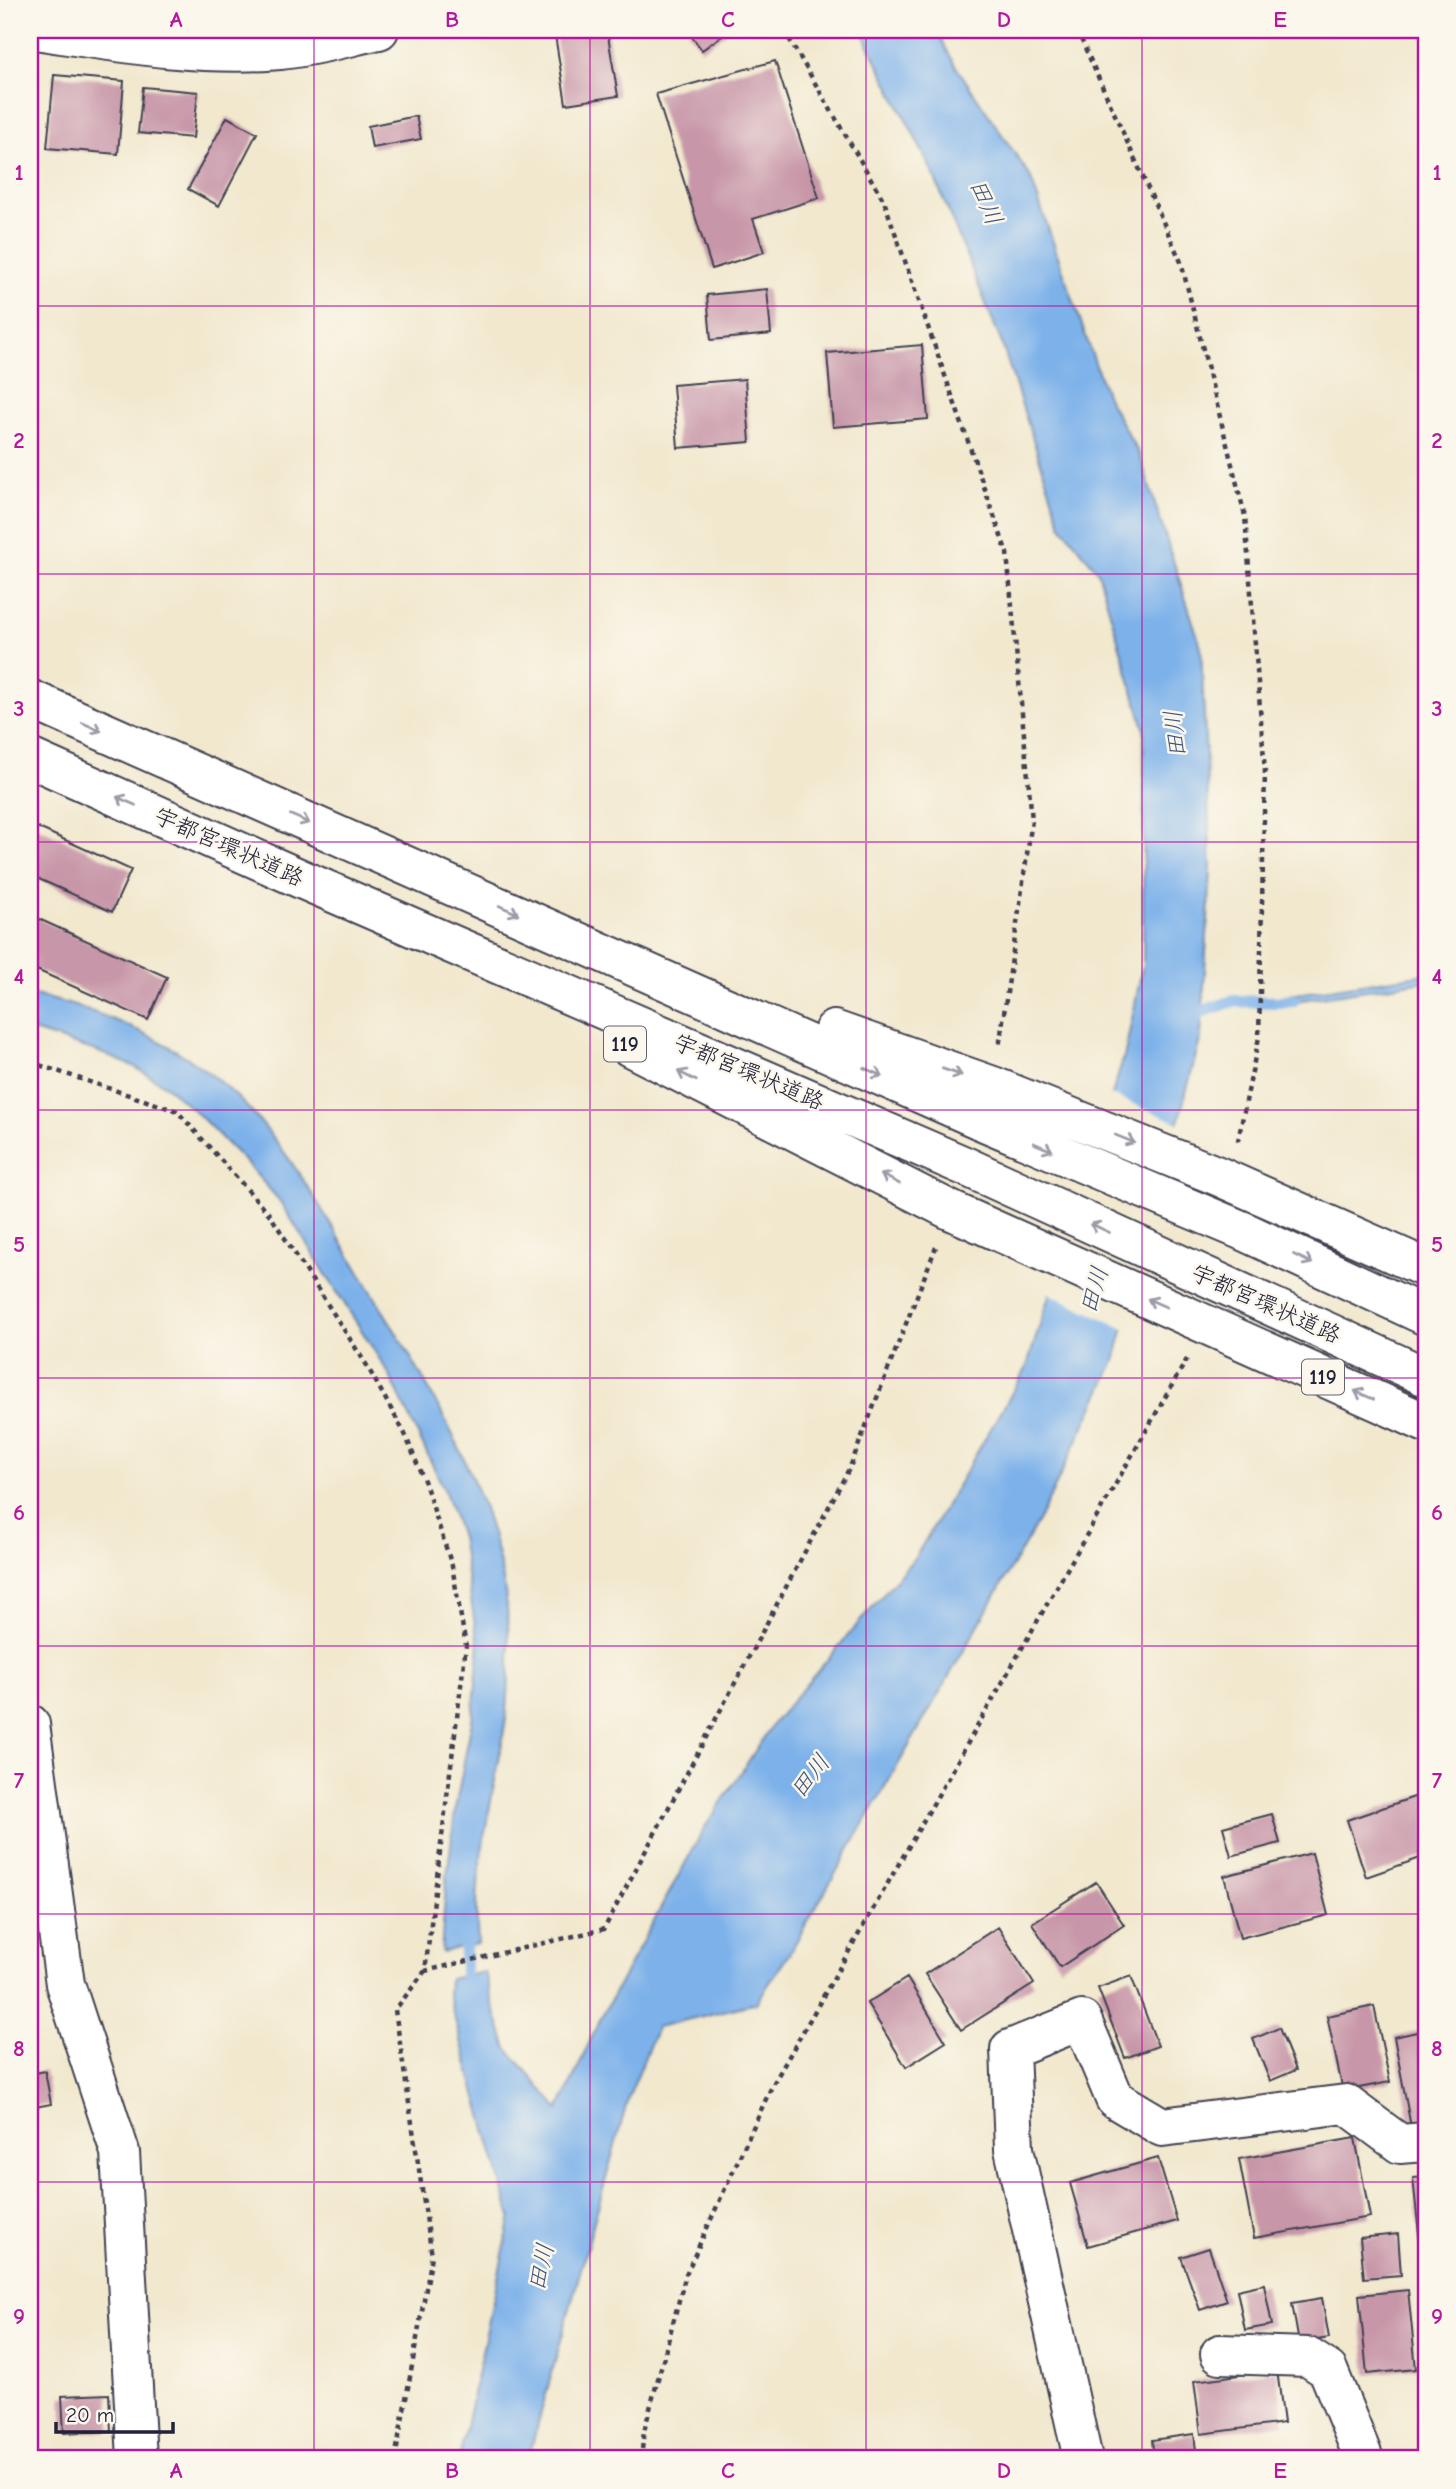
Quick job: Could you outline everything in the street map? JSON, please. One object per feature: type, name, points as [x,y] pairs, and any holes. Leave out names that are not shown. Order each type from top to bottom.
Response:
[{"type":"main road","points":[[35,30],[164,49],[222,51],[280,50],[379,30]]},
{"type":"main road","points":[[30,699],[587,945],[987,1103],[1235,1184],[1426,1268]]},
{"type":"main road","name":"宇都宮環状道路","points":[[30,758],[300,879],[967,1167],[1426,1377]]},
{"type":"main road","name":"119","points":[[300,879],[950,1210],[1426,1423]]},
{"type":"main road","points":[[987,1103],[1241,1230],[1426,1316]]},
{"type":"main road","points":[[30,1724],[65,1984],[120,2152],[137,2459]]},
{"type":"main road","points":[[1083,2459],[1014,2149],[1010,2049],[1082,2020],[1115,2099],[1161,2127],[1346,2104],[1400,2144],[1426,2142]]},
{"type":"main road","points":[[1220,2354],[1308,2357],[1328,2370],[1364,2459]]},
{"type":"path","points":[[784,30],[884,201],[1007,553],[1032,820],[987,1103]]},
{"type":"path","points":[[1077,30],[1181,262],[1245,516],[1265,772],[1259,1037],[1233,1164],[1235,1184]]},
{"type":"path","points":[[30,1062],[177,1111],[270,1215],[366,1364],[405,1434],[425,1483],[452,1566],[466,1646],[425,1971],[395,2010],[432,2256],[395,2459]]},
{"type":"path","points":[[425,1971],[604,1928],[850,1467],[950,1210]]},
{"type":"path","points":[[641,2459],[645,2431],[687,2274],[772,2086],[1192,1350],[1219,1331]]},
{"type":"water","name":"田川","points":[[861,30],[936,30],[955,65],[1030,176],[1107,397],[1139,454],[1201,647],[1211,870],[1201,1036],[1115,1361],[1040,1518],[789,1954],[756,2003],[657,2027],[628,2099],[528,2459],[459,2459],[511,2217],[448,1995],[449,1979],[485,1972],[507,2048],[559,2110],[599,2021],[704,1829],[774,1722],[916,1556],[1026,1369],[1125,1053],[1143,964],[1144,728],[1098,572],[1061,525],[1001,341],[932,171]]},
{"type":"water","points":[[1426,974],[1426,981],[1289,1002],[1280,1006],[1279,1000],[1290,995]]},
{"type":"water","points":[[30,994],[82,1008],[156,1039],[202,1067],[243,1103],[280,1146],[312,1193],[430,1391],[453,1436],[490,1527],[502,1574],[508,1621],[507,1709],[480,1865],[478,1944],[441,1952],[456,1804],[473,1715],[479,1650],[461,1537],[444,1489],[389,1374],[279,1200],[198,1114],[166,1086],[133,1066],[30,1030]]},
{"type":"pier","points":[[1109,1094],[1181,1124],[1127,1330],[1046,1292]]},
{"type":"building","points":[[585,30],[607,30],[618,96],[566,104],[555,35]]},
{"type":"building","points":[[687,30],[730,30],[702,50]]},
{"type":"building","points":[[775,61],[819,198],[753,219],[764,252],[712,269],[656,94]]},
{"type":"building","points":[[54,75],[124,81],[118,154],[47,148]]},
{"type":"building","points":[[143,87],[198,92],[193,138],[138,133]]},
{"type":"building","points":[[416,116],[421,139],[372,148],[368,126]]},
{"type":"building","points":[[227,117],[257,133],[219,206],[188,189]]},
{"type":"building","points":[[767,289],[771,334],[711,340],[707,295]]},
{"type":"building","points":[[922,345],[928,419],[833,427],[827,353]]},
{"type":"building","points":[[745,379],[750,442],[678,448],[673,385]]},
{"type":"building","points":[[30,824],[131,870],[112,912],[30,875]]},
{"type":"building","points":[[30,915],[167,977],[148,1020],[30,967]]},
{"type":"building","points":[[1426,1793],[1426,1856],[1366,1877],[1347,1820]]},
{"type":"building","points":[[1272,1814],[1280,1843],[1231,1856],[1223,1827]]},
{"type":"building","points":[[1312,1853],[1328,1915],[1240,1938],[1224,1876]]},
{"type":"building","points":[[1096,1882],[1124,1925],[1060,1967],[1032,1923]]},
{"type":"building","points":[[998,1927],[1034,1984],[961,2030],[925,1974]]},
{"type":"building","points":[[1131,1976],[1158,2046],[1125,2058],[1098,1988]]},
{"type":"building","points":[[907,1978],[946,2042],[906,2067],[867,2003]]},
{"type":"building","points":[[1374,2006],[1390,2082],[1343,2091],[1327,2016]]},
{"type":"building","points":[[1279,2028],[1296,2070],[1270,2081],[1253,2039]]},
{"type":"building","points":[[1426,2030],[1426,2124],[1411,2127],[1394,2037]]},
{"type":"building","points":[[45,2071],[51,2104],[30,2108],[30,2074]]},
{"type":"building","points":[[1355,2138],[1370,2217],[1254,2238],[1239,2159]]},
{"type":"building","points":[[1158,2158],[1177,2221],[1088,2246],[1070,2183]]},
{"type":"building","points":[[1426,2177],[1426,2253],[1421,2253],[1413,2178]]},
{"type":"building","points":[[1398,2234],[1401,2275],[1364,2278],[1360,2238]]},
{"type":"building","points":[[1209,2248],[1227,2301],[1200,2310],[1181,2257]]},
{"type":"building","points":[[1264,2284],[1272,2325],[1245,2330],[1237,2290]]},
{"type":"building","points":[[1408,2290],[1416,2369],[1367,2374],[1359,2295]]},
{"type":"building","points":[[1322,2298],[1329,2338],[1299,2343],[1292,2303]]},
{"type":"building","points":[[1277,2370],[1284,2423],[1201,2434],[1194,2381]]},
{"type":"building","points":[[109,2394],[111,2431],[64,2433],[62,2396]]},
{"type":"building","points":[[1194,2434],[1197,2459],[1154,2459],[1152,2440]]},
{"type":"waterway","points":[[1189,1016],[1233,1001],[1294,1000]]},
{"type":"waterway","points":[[465,1932],[465,1991]]}]
